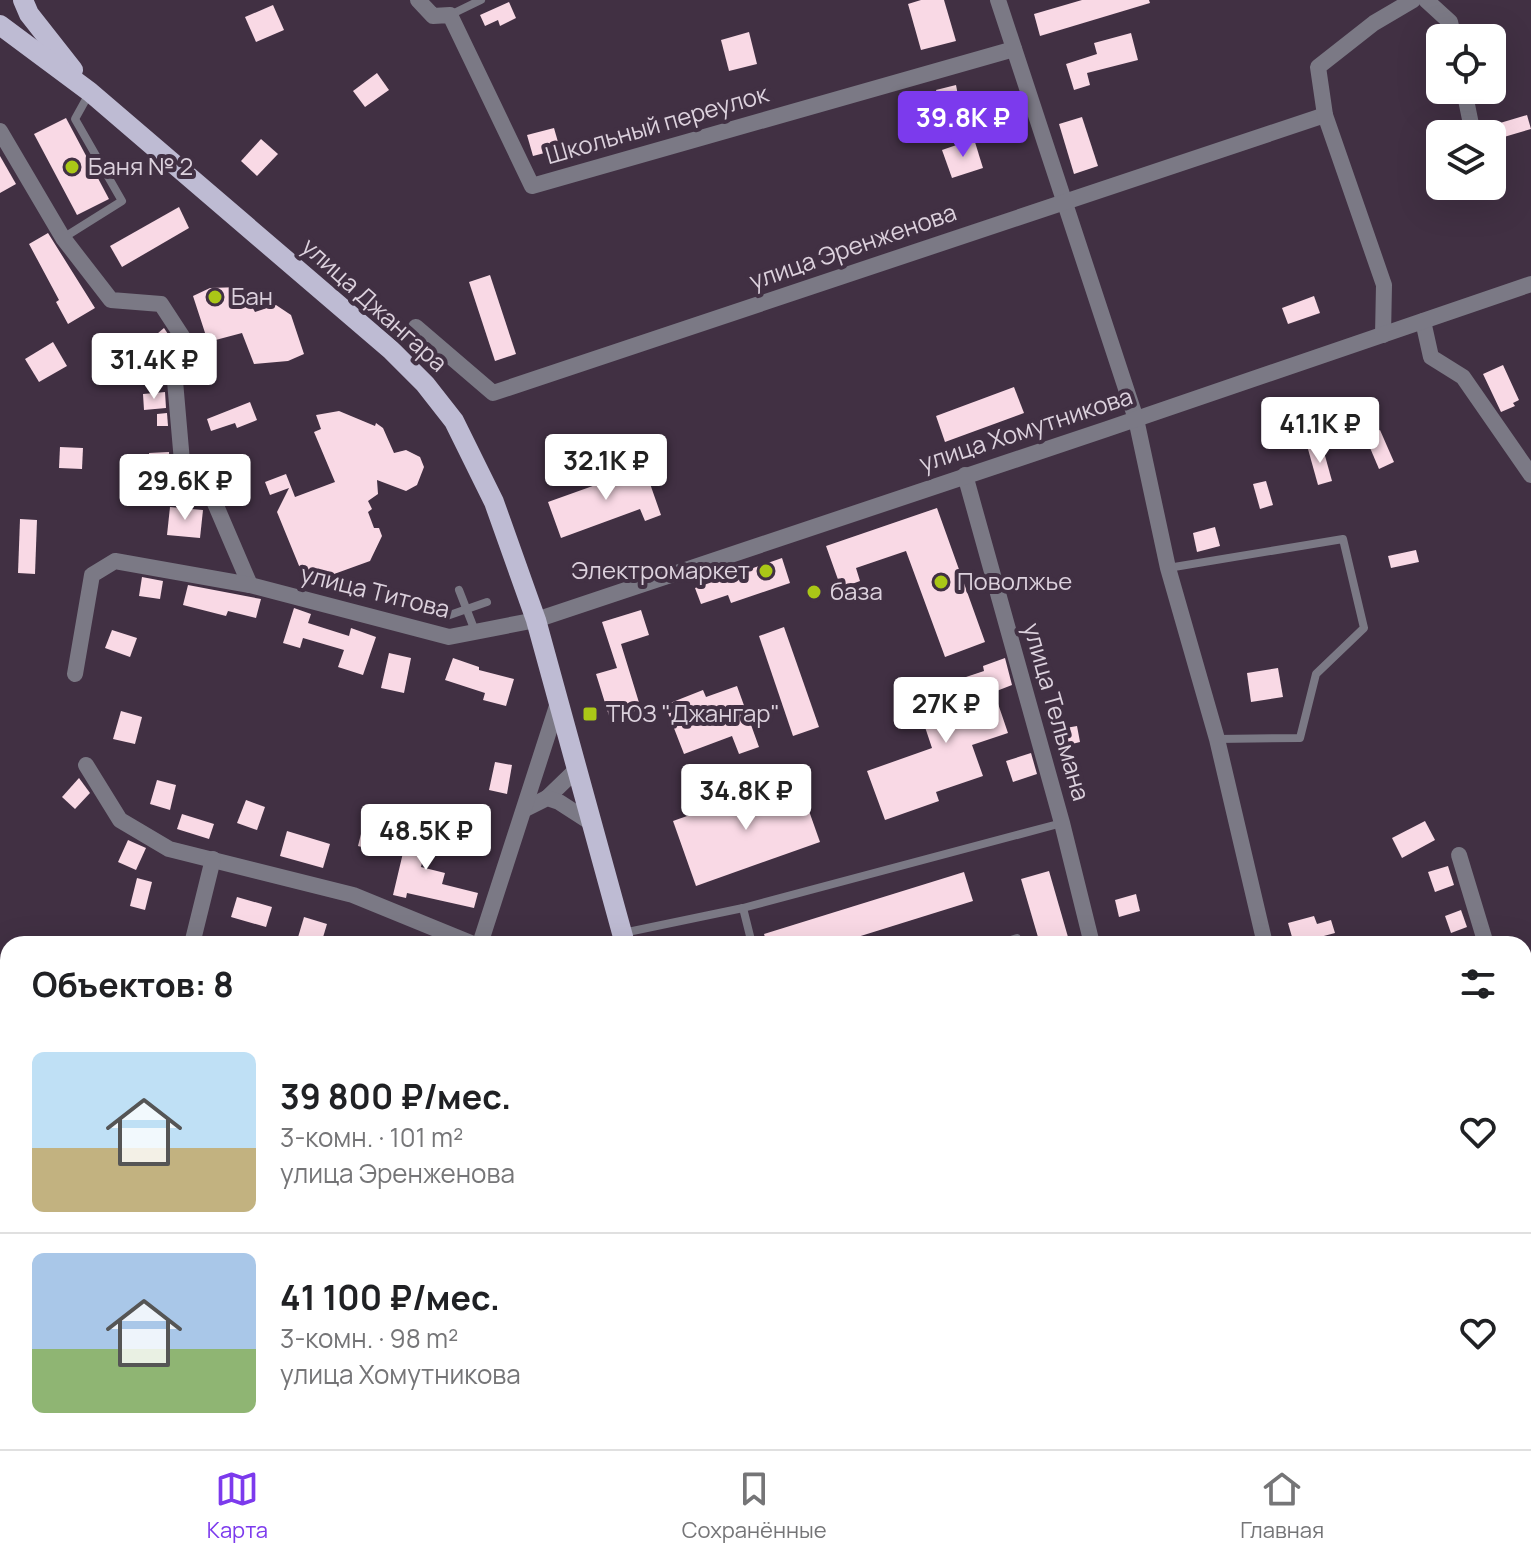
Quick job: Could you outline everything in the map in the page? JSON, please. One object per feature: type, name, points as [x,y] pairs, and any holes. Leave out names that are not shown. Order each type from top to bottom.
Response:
[{"type":"main road","name":"улица Джангара","points":[[23,0],[29,14],[90,92]]},
{"type":"main road","name":"улица Джангара","points":[[0,25],[90,92],[391,350],[425,384],[454,421],[494,502],[536,620],[623,936]]},
{"type":"street","points":[[418,0],[433,16],[450,15]]},
{"type":"street","points":[[998,0],[1136,419],[1168,568],[1217,739],[1263,936]]},
{"type":"street","points":[[1383,335],[1384,285],[1325,115],[1318,67],[1374,23],[1413,0]]},
{"type":"street","points":[[1426,0],[1450,24]]},
{"type":"street","name":"Школьный переулок","points":[[450,15],[532,186],[1014,49]]},
{"type":"street","name":"улица Эренженова","points":[[416,327],[493,393],[1325,115]]},
{"type":"street","points":[[0,131],[63,238],[111,300],[161,304],[193,353],[175,381],[183,473],[214,501],[250,585]]},
{"type":"street","name":"улица Хомутникова","points":[[536,620],[1531,284]]},
{"type":"street","points":[[1423,321],[1431,357],[1463,377],[1531,475]]},
{"type":"street","name":"улица Тельмана","points":[[965,475],[1062,823],[1090,936]]},
{"type":"street","name":"улица Титова","points":[[75,674],[92,575],[115,561],[250,585],[449,637],[536,620]]},
{"type":"street","points":[[483,936],[558,703]]},
{"type":"street","points":[[86,765],[120,820],[169,849],[353,895],[453,936]]},
{"type":"street","points":[[525,809],[547,798],[576,770]]},
{"type":"street","points":[[547,798],[590,822]]},
{"type":"street","points":[[1459,855],[1484,936]]},
{"type":"street","points":[[194,936],[213,859]]},
{"type":"lane","points":[[450,15],[481,0]]},
{"type":"lane","points":[[63,238],[122,201],[75,119],[90,92]]},
{"type":"lane","points":[[1168,568],[1343,539],[1364,628],[1316,674],[1300,738],[1217,739]]},
{"type":"lane","points":[[459,590],[476,632]]},
{"type":"lane","points":[[444,617],[487,602]]},
{"type":"lane","points":[[636,936],[1062,823]]},
{"type":"lane","points":[[743,908],[750,936]]},
{"type":"building","points":[[921,0],[944,0],[956,41],[921,50],[908,4]]},
{"type":"building","points":[[1082,0],[1149,0],[1150,3],[1040,36],[1034,14]]},
{"type":"building","points":[[509,2],[516,18],[500,26],[498,20],[485,26],[480,15]]},
{"type":"building","points":[[273,5],[284,30],[256,42],[245,17]]},
{"type":"building","points":[[749,32],[757,64],[729,71],[721,40]]},
{"type":"building","points":[[1131,33],[1138,60],[1087,73],[1090,85],[1074,90],[1066,64],[1097,54],[1094,43]]},
{"type":"building","points":[[377,73],[389,90],[365,107],[353,91]]},
{"type":"building","points":[[956,85],[963,121],[942,127],[939,116],[943,115],[936,90]]},
{"type":"building","points":[[1527,115],[1531,129],[1506,136],[1506,121]]},
{"type":"building","points":[[1082,117],[1098,166],[1074,174],[1059,124]]},
{"type":"building","name":"Баня № 2","points":[[66,118],[109,199],[77,215],[34,134]]},
{"type":"building","points":[[554,128],[560,149],[533,156],[527,135]]},
{"type":"building","points":[[261,139],[278,154],[257,176],[241,161]]},
{"type":"building","points":[[974,139],[983,168],[952,178],[942,150]]},
{"type":"building","points":[[0,156],[16,184],[0,193]]},
{"type":"building","points":[[179,207],[189,228],[122,267],[110,246]]},
{"type":"building","points":[[48,233],[95,308],[68,324],[56,302],[59,300],[29,244]]},
{"type":"building","points":[[490,275],[516,354],[495,361],[469,282]]},
{"type":"building","points":[[241,287],[255,312],[276,305],[291,315],[304,354],[288,361],[254,364],[242,333],[208,342],[193,296],[210,288]]},
{"type":"building","points":[[1314,296],[1320,313],[1288,324],[1282,308]]},
{"type":"building","points":[[164,328],[177,348],[160,363],[144,345]]},
{"type":"building","points":[[53,342],[67,366],[39,382],[25,359]]},
{"type":"building","points":[[1503,365],[1519,400],[1513,403],[1515,406],[1501,412],[1483,374]]},
{"type":"building","points":[[1014,387],[1024,413],[945,442],[936,416]]},
{"type":"building","points":[[165,392],[166,408],[144,410],[143,394]]},
{"type":"building","points":[[250,402],[257,420],[237,428],[235,423],[211,431],[207,419]]},
{"type":"building","points":[[339,411],[375,426],[376,423],[383,428],[394,453],[406,450],[420,457],[424,467],[417,485],[406,491],[377,480],[378,494],[368,501],[372,509],[368,512],[374,528],[379,528],[382,536],[370,561],[312,582],[304,578],[277,512],[289,488],[270,495],[265,482],[286,474],[295,497],[335,482],[314,432],[321,429],[316,415]]},
{"type":"building","points":[[167,413],[168,426],[157,426],[157,414]]},
{"type":"building","points":[[1380,430],[1394,462],[1379,469],[1365,436]]},
{"type":"building","points":[[1322,445],[1332,481],[1318,485],[1308,449]]},
{"type":"building","points":[[60,447],[83,448],[82,469],[59,468]]},
{"type":"building","points":[[169,452],[170,476],[150,477],[149,453]]},
{"type":"building","points":[[641,458],[661,515],[645,521],[640,509],[561,538],[548,502],[629,473],[626,464]]},
{"type":"building","points":[[1266,481],[1273,505],[1260,509],[1253,484]]},
{"type":"building","points":[[170,507],[203,510],[200,538],[167,535]]},
{"type":"building","name":"Поволжье","points":[[937,508],[985,642],[945,657],[906,551],[856,568],[860,581],[841,588],[826,546]]},
{"type":"building","points":[[20,519],[37,520],[35,574],[18,573]]},
{"type":"building","points":[[1215,527],[1220,546],[1197,552],[1193,533]]},
{"type":"building","points":[[1416,550],[1419,562],[1391,568],[1388,556]]},
{"type":"building","name":"Электромаркет","points":[[782,558],[790,583],[731,603],[728,595],[701,604],[695,588]]},
{"type":"building","points":[[142,577],[163,581],[160,599],[139,596]]},
{"type":"building","points":[[188,585],[261,599],[256,618],[228,611],[226,616],[183,605]]},
{"type":"building","points":[[294,608],[311,614],[308,623],[349,636],[351,628],[376,637],[363,675],[338,667],[344,650],[303,638],[300,648],[283,643]]},
{"type":"building","points":[[641,610],[649,635],[621,644],[641,709],[610,719],[596,674],[617,668],[602,622]]},
{"type":"building","points":[[784,627],[819,727],[793,736],[759,636]]},
{"type":"building","points":[[112,630],[137,638],[130,657],[105,648]]},
{"type":"building","points":[[389,653],[411,658],[404,693],[381,688]]},
{"type":"building","points":[[453,658],[479,667],[479,670],[514,679],[506,706],[483,700],[485,693],[445,680]]},
{"type":"building","points":[[1005,658],[1012,685],[994,692],[1008,733],[972,745],[983,776],[936,792],[939,801],[885,820],[867,771],[932,748],[920,712],[957,700],[951,682],[984,671],[983,666]]},
{"type":"building","points":[[1278,668],[1283,697],[1251,702],[1247,673]]},
{"type":"building","points":[[737,686],[759,747],[739,754],[732,736],[684,754],[665,705],[703,690],[706,697]]},
{"type":"building","points":[[121,711],[142,717],[135,744],[113,739]]},
{"type":"building","points":[[1077,726],[1080,742],[1064,746],[1060,729]]},
{"type":"building","points":[[1031,753],[1037,774],[1013,782],[1006,761]]},
{"type":"building","points":[[495,762],[512,765],[507,794],[489,790]]},
{"type":"building","points":[[797,777],[820,842],[696,886],[673,821]]},
{"type":"building","points":[[79,778],[90,793],[75,809],[62,797]]},
{"type":"building","points":[[157,780],[176,785],[170,810],[150,804]]},
{"type":"building","points":[[246,800],[265,807],[257,830],[237,823]]},
{"type":"building","points":[[182,814],[214,824],[209,839],[177,829]]},
{"type":"building","points":[[365,818],[388,824],[381,852],[358,846]]},
{"type":"building","points":[[411,819],[431,823],[421,867],[445,873],[442,884],[478,893],[474,908],[407,893],[406,898],[393,895]]},
{"type":"building","points":[[1425,821],[1435,840],[1402,858],[1392,838]]},
{"type":"building","points":[[287,831],[330,844],[323,868],[280,856]]},
{"type":"building","points":[[128,840],[146,848],[136,870],[118,862]]},
{"type":"building","points":[[1448,866],[1454,885],[1435,892],[1428,872]]},
{"type":"building","points":[[1049,871],[1068,936],[1038,936],[1021,879]]},
{"type":"building","points":[[964,872],[973,901],[861,936],[764,934]]},
{"type":"building","points":[[137,878],[152,882],[145,910],[130,906]]},
{"type":"building","points":[[1136,894],[1140,911],[1119,917],[1115,900]]},
{"type":"building","points":[[237,897],[272,907],[266,927],[231,917]]},
{"type":"building","points":[[1461,910],[1467,927],[1451,933],[1445,916]]},
{"type":"building","points":[[1314,916],[1317,924],[1331,920],[1335,933],[1292,936],[1288,923]]},
{"type":"building","points":[[304,917],[327,924],[323,936],[298,936]]},
{"type":"place","name":"Баня № 2","points":[[72,167]]},
{"type":"place","name":"Бан","points":[[215,297]]},
{"type":"place","name":"Электромаркет","points":[[766,571]]},
{"type":"place","name":"Поволжье","points":[[941,582]]},
{"type":"place","name":"база","points":[[814,592]]},
{"type":"place","name":"ТЮЗ \"Джангар\"","points":[[590,714]]}]
